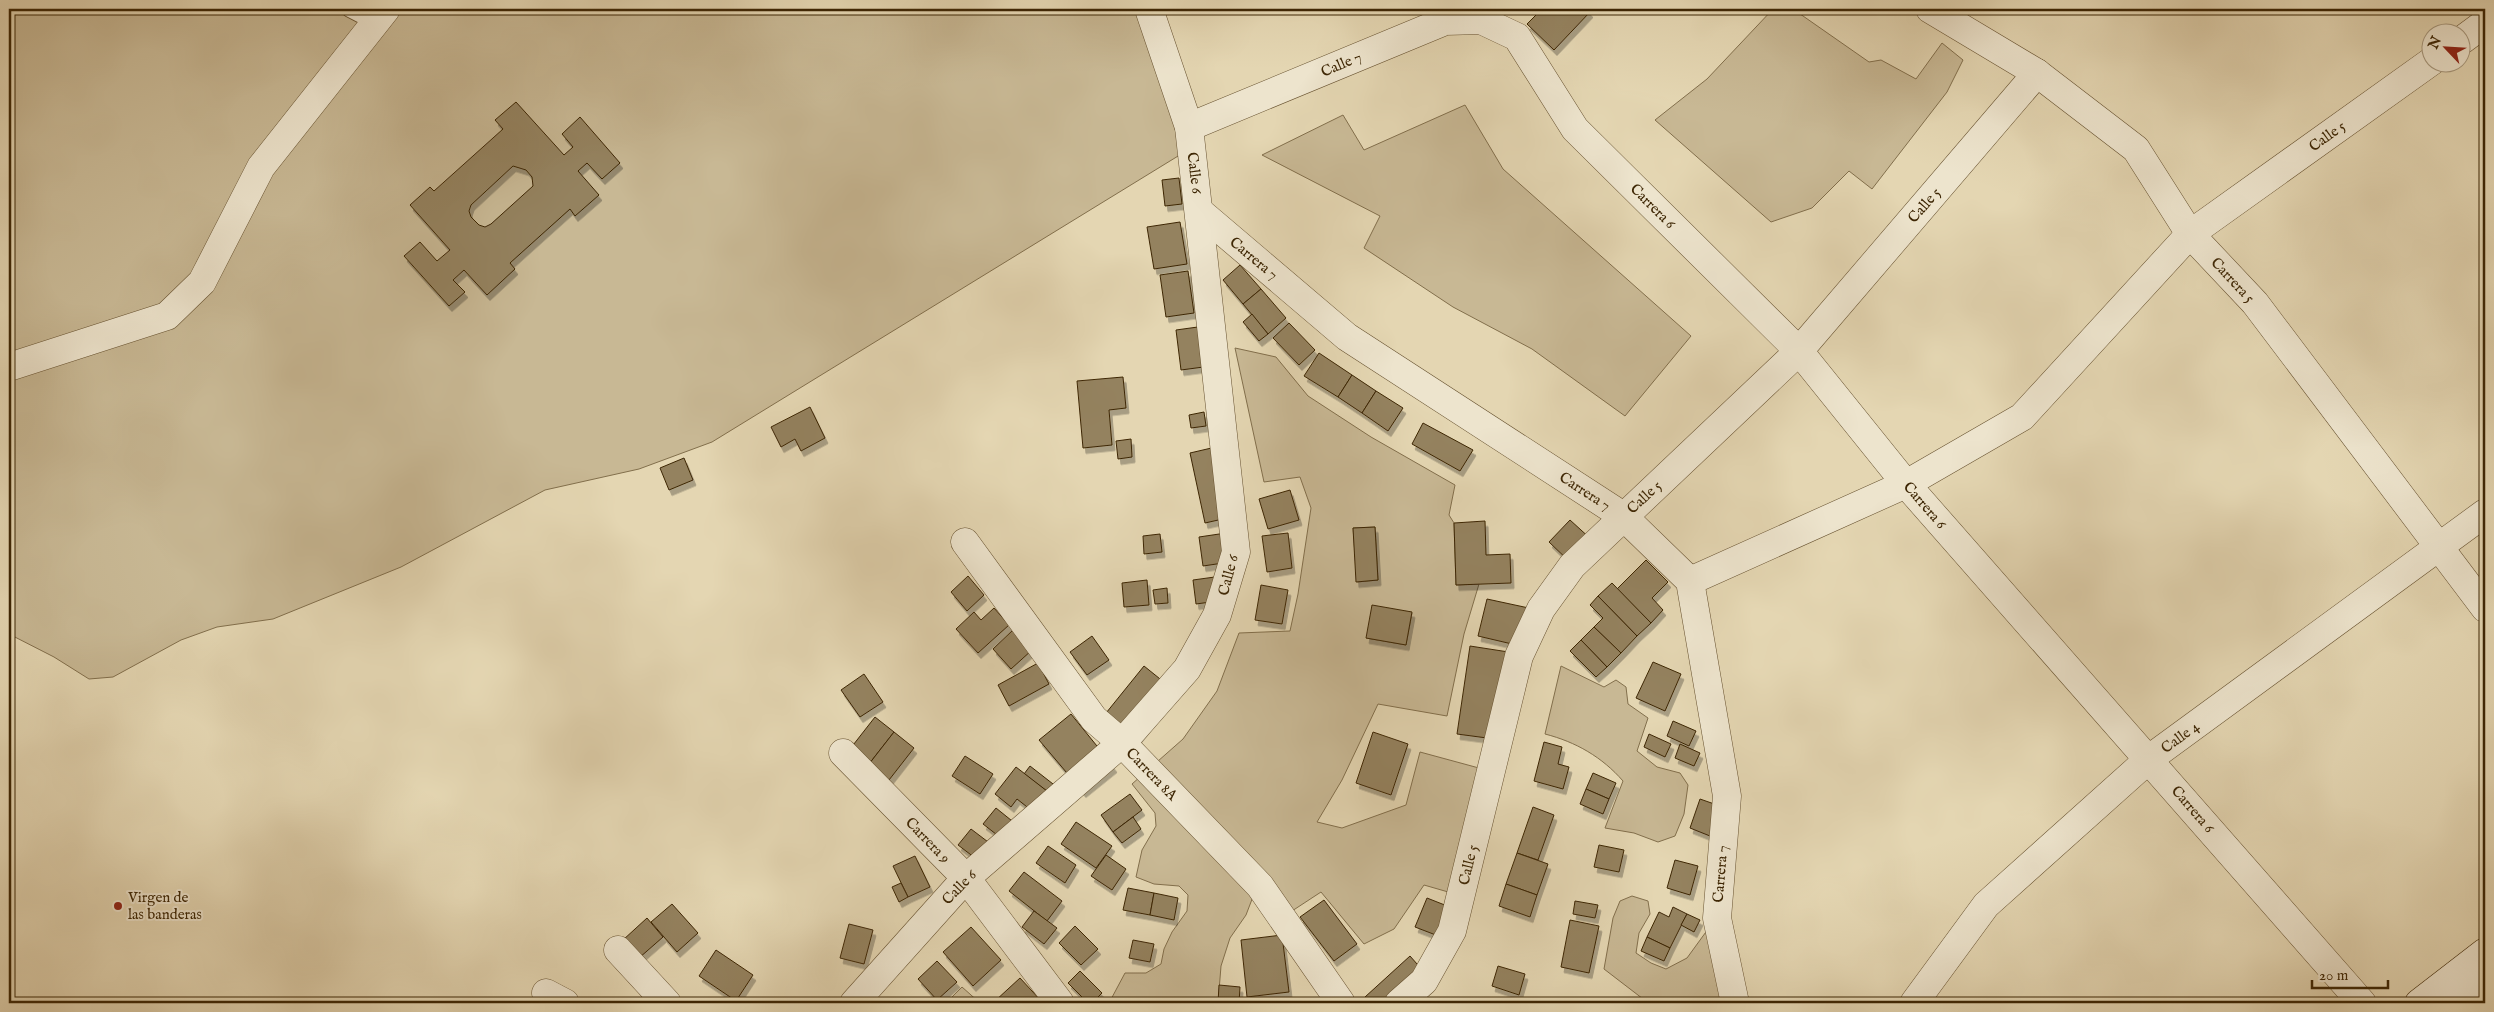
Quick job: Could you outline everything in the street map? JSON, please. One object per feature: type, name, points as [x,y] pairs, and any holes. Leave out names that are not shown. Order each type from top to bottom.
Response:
[{"type":"street","name":"Calle 6","points":[[854,1003],[966,878],[1122,743],[1187,669],[1217,615],[1236,552],[1190,127],[1149,9]]},
{"type":"street","name":"Carrera 5","points":[[1930,9],[2037,73],[2136,149],[2190,234],[2255,303],[2485,608]]},
{"type":"street","name":"Calle 7","points":[[1190,127],[1445,20],[1486,15]]},
{"type":"street","name":"Carrera 6","points":[[1486,15],[1517,37],[1575,129],[1799,351],[1906,484],[2362,1003]]},
{"type":"street","points":[[9,367],[167,316],[202,282],[261,168],[381,16]]},
{"type":"street","points":[[2472,33],[2485,23]]},
{"type":"street","name":"Calle 5","points":[[1690,581],[1906,484],[2022,417],[2190,234],[2422,68]]},
{"type":"street","name":"Calle 5","points":[[1399,1003],[1424,981],[1452,931],[1523,648],[1541,609],[1572,566],[1799,351],[2037,73]]},
{"type":"street","name":"Carrera 7","points":[[1200,212],[1347,337],[1623,516],[1690,581],[1727,796],[1717,918],[1735,1003]]},
{"type":"street","name":"Calle 4","points":[[1914,1003],[1986,905],[2149,760],[2485,513]]},
{"type":"street","name":"Carrera 8A","points":[[965,542],[1094,719],[1122,743],[1260,886],[1342,1003]]},
{"type":"street","name":"Carrera 9","points":[[843,753],[966,878],[1060,1003]]},
{"type":"street","points":[[618,950],[667,1003]]},
{"type":"street","points":[[2419,1003],[2485,952]]},
{"type":"street","points":[[2461,1003],[2485,985]]},
{"type":"lane","points":[[349,9],[381,16]]},
{"type":"shaded area","points":[[9,9],[1137,9],[1183,153],[712,442],[639,469],[545,490],[401,567],[273,619],[217,627],[181,640],[113,677],[89,679],[54,657],[9,634]]},
{"type":"shaded area","points":[[1773,9],[1793,9],[1869,62],[1881,60],[1916,79],[1942,43],[1963,60],[1947,92],[1872,189],[1849,171],[1812,208],[1771,222],[1655,120],[1707,79]]},
{"type":"shaded area","points":[[1465,105],[1503,169],[1691,336],[1625,416],[1532,349],[1453,307],[1364,248],[1380,216],[1262,155],[1343,115],[1364,150]]},
{"type":"shaded area","points":[[1235,348],[1276,357],[1308,396],[1371,437],[1455,485],[1449,515],[1454,523],[1456,585],[1479,584],[1464,634],[1447,716],[1378,704],[1342,780],[1317,822],[1342,828],[1406,805],[1420,752],[1501,774],[1469,898],[1424,885],[1394,929],[1364,944],[1321,892],[1292,911],[1254,894],[1246,915],[1230,938],[1221,966],[1218,1003],[1109,1003],[1125,973],[1146,973],[1161,964],[1164,949],[1172,932],[1187,911],[1188,895],[1179,886],[1154,884],[1136,877],[1142,850],[1156,826],[1155,813],[1132,784],[1183,739],[1217,691],[1239,633],[1290,631],[1298,594],[1311,508],[1300,477],[1264,482]],"holes":[[[1375,527],[1378,580],[1357,582],[1353,528]],[[1412,613],[1406,645],[1366,638]]]},
{"type":"shaded area","points":[[1561,666],[1604,687],[1616,680],[1626,687],[1628,704],[1648,718],[1637,751],[1657,767],[1680,773],[1688,785],[1684,814],[1675,836],[1658,842],[1634,833],[1605,828],[1623,781],[1615,772],[1588,752],[1567,741],[1545,734]]},
{"type":"shaded area","points":[[1632,896],[1648,901],[1650,914],[1639,933],[1636,953],[1651,963],[1666,969],[1687,958],[1711,925],[1731,1003],[1647,1002],[1604,969],[1613,918],[1620,901]]},
{"type":"shaded area","points":[[962,987],[980,1003],[946,1003]]},
{"type":"building","points":[[1542,9],[1587,9],[1590,12],[1554,50],[1527,24]]},
{"type":"building","points":[[516,102],[564,155],[573,147],[562,134],[580,117],[620,163],[602,179],[587,163],[578,171],[599,195],[575,216],[570,209],[510,263],[515,269],[487,295],[464,270],[453,280],[465,292],[449,306],[404,256],[420,242],[437,261],[450,250],[410,205],[430,187],[434,191],[503,129],[495,120]],"holes":[[[513,166],[526,170],[532,177],[533,186],[491,224],[485,227],[479,225],[471,217],[469,211],[471,205]]]},
{"type":"building","points":[[1179,178],[1182,204],[1165,206],[1162,180]]},
{"type":"building","points":[[1180,222],[1187,264],[1154,269],[1147,227]]},
{"type":"building","points":[[1240,265],[1261,289],[1243,304],[1223,280]]},
{"type":"building","points":[[1188,271],[1194,313],[1166,317],[1160,275]]},
{"type":"building","points":[[1261,289],[1286,318],[1268,334],[1243,304]]},
{"type":"building","points":[[1252,314],[1268,334],[1259,341],[1243,322]]},
{"type":"building","points":[[1289,323],[1315,350],[1299,365],[1273,338]]},
{"type":"building","points":[[1205,326],[1211,366],[1181,370],[1176,330]]},
{"type":"building","points":[[1319,353],[1352,375],[1338,397],[1304,376]]},
{"type":"building","points":[[1352,375],[1376,391],[1362,413],[1338,397]]},
{"type":"building","points":[[1123,377],[1126,408],[1109,410],[1112,445],[1083,448],[1077,381]]},
{"type":"building","points":[[1376,391],[1403,408],[1388,431],[1362,413]]},
{"type":"building","points":[[810,407],[825,438],[801,451],[795,439],[781,447],[771,427]]},
{"type":"building","points":[[1204,412],[1206,426],[1191,428],[1189,415]]},
{"type":"building","points":[[1423,423],[1473,450],[1460,471],[1412,444]]},
{"type":"building","points":[[1131,439],[1132,457],[1118,459],[1116,441]]},
{"type":"building","points":[[1220,446],[1236,516],[1205,523],[1190,453]]},
{"type":"building","points":[[684,458],[693,480],[669,490],[660,468]]},
{"type":"building","points":[[1290,490],[1299,520],[1268,529],[1259,499]]},
{"type":"building","points":[[1570,520],[1592,540],[1571,563],[1549,542]]},
{"type":"building","points":[[1485,521],[1486,555],[1510,554],[1511,583],[1456,585],[1454,523]]},
{"type":"building","points":[[1375,527],[1378,580],[1356,582],[1353,528]]},
{"type":"building","points":[[1226,533],[1230,562],[1203,566],[1199,537]]},
{"type":"building","points":[[1288,533],[1292,568],[1267,572],[1262,536]]},
{"type":"building","points":[[1160,534],[1162,552],[1144,554],[1143,536]]},
{"type":"building","points":[[1646,560],[1668,582],[1652,598],[1663,610],[1651,623],[1617,589]]},
{"type":"building","points":[[968,576],[984,595],[967,611],[951,592]]},
{"type":"building","points":[[1222,576],[1225,600],[1196,604],[1193,580]]},
{"type":"building","points":[[1147,580],[1149,605],[1124,607],[1122,583]]},
{"type":"building","points":[[1612,583],[1651,623],[1637,636],[1598,596]]},
{"type":"building","points":[[1261,585],[1288,590],[1282,624],[1255,620]]},
{"type":"building","points":[[1167,588],[1168,603],[1155,604],[1153,590]]},
{"type":"building","points":[[1598,596],[1637,636],[1621,653],[1594,627],[1603,618],[1590,605]]},
{"type":"building","points":[[1487,599],[1538,610],[1529,648],[1478,636]]},
{"type":"building","points":[[1372,605],[1412,612],[1406,645],[1366,638]]},
{"type":"building","points":[[994,608],[1009,625],[978,653],[956,629],[974,612],[981,620]]},
{"type":"building","points":[[1594,627],[1621,653],[1607,667],[1581,640]]},
{"type":"building","points":[[1013,630],[1032,650],[1011,669],[993,649]]},
{"type":"building","points":[[1092,636],[1109,660],[1087,675],[1070,652]]},
{"type":"building","points":[[1581,640],[1607,667],[1596,677],[1570,651]]},
{"type":"building","points":[[1470,646],[1515,653],[1502,740],[1457,734]]},
{"type":"building","points":[[1653,662],[1681,674],[1665,711],[1636,698]]},
{"type":"building","points":[[1038,663],[1049,684],[1009,706],[998,685]]},
{"type":"building","points":[[1144,666],[1175,691],[1134,743],[1102,718]]},
{"type":"building","points":[[864,674],[883,702],[860,717],[841,690]]},
{"type":"building","points":[[1071,714],[1114,767],[1083,792],[1039,740]]},
{"type":"building","points":[[875,717],[894,732],[869,764],[850,749]]},
{"type":"building","points":[[1673,721],[1696,731],[1689,746],[1667,736]]},
{"type":"building","points":[[894,732],[914,748],[889,780],[869,764]]},
{"type":"building","points":[[1373,732],[1408,744],[1391,795],[1356,783]]},
{"type":"building","points":[[1649,734],[1671,744],[1665,757],[1644,747]]},
{"type":"building","points":[[1544,742],[1562,747],[1558,764],[1569,767],[1563,789],[1534,781]]},
{"type":"building","points":[[1680,744],[1700,753],[1694,766],[1675,758]]},
{"type":"building","points":[[965,756],[993,774],[980,794],[952,776]]},
{"type":"building","points":[[1030,766],[1062,791],[1056,798],[1024,774]]},
{"type":"building","points":[[1016,767],[1056,798],[1041,818],[1017,799],[1011,807],[995,794]]},
{"type":"building","points":[[1593,773],[1616,783],[1609,799],[1586,789]]},
{"type":"building","points":[[1586,789],[1609,799],[1603,814],[1580,804]]},
{"type":"building","points":[[1130,794],[1142,810],[1113,832],[1101,815]]},
{"type":"building","points":[[1700,799],[1720,806],[1710,836],[1690,828]]},
{"type":"building","points":[[1533,807],[1554,815],[1538,860],[1517,853]]},
{"type":"building","points":[[996,808],[1022,829],[1010,845],[983,824]]},
{"type":"building","points":[[1133,817],[1141,829],[1122,843],[1113,832]]},
{"type":"building","points":[[1076,822],[1112,846],[1096,868],[1061,844]]},
{"type":"building","points":[[971,829],[996,848],[983,864],[958,845]]},
{"type":"building","points":[[1599,845],[1624,850],[1619,872],[1594,867]]},
{"type":"building","points":[[1048,846],[1076,865],[1065,883],[1036,863]]},
{"type":"building","points":[[1517,853],[1548,864],[1537,895],[1506,884]]},
{"type":"building","points":[[1106,855],[1126,869],[1112,890],[1091,876]]},
{"type":"building","points":[[915,856],[930,887],[908,897],[893,866]]},
{"type":"building","points":[[1675,860],[1698,866],[1690,895],[1667,888]]},
{"type":"building","points":[[1024,872],[1062,901],[1047,921],[1009,891]]},
{"type":"building","points":[[901,883],[908,897],[899,902],[892,887]]},
{"type":"building","points":[[1506,884],[1537,895],[1530,917],[1499,906]]},
{"type":"building","points":[[1128,888],[1154,893],[1150,915],[1123,910]]},
{"type":"building","points":[[1154,893],[1178,898],[1174,920],[1150,915]]},
{"type":"building","points":[[1427,898],[1465,913],[1454,942],[1415,927]]},
{"type":"building","points":[[1324,900],[1357,944],[1334,961],[1300,917]]},
{"type":"building","points":[[1575,901],[1598,905],[1595,918],[1573,914]]},
{"type":"building","points":[[672,904],[698,933],[677,952],[651,922]]},
{"type":"building","points":[[1673,907],[1687,914],[1670,948],[1647,937],[1659,912],[1669,917]]},
{"type":"building","points":[[1034,911],[1057,928],[1044,944],[1022,927]]},
{"type":"building","points":[[1687,914],[1700,920],[1694,932],[1681,925]]},
{"type":"building","points":[[647,918],[663,937],[639,958],[623,940]]},
{"type":"building","points":[[1570,920],[1599,926],[1589,973],[1561,967]]},
{"type":"building","points":[[849,924],[873,930],[864,964],[840,958]]},
{"type":"building","points":[[1075,926],[1098,949],[1081,965],[1059,943]]},
{"type":"building","points":[[971,927],[1001,960],[973,986],[943,952]]},
{"type":"building","points":[[1282,935],[1289,992],[1247,997],[1241,940]]},
{"type":"building","points":[[1647,937],[1670,948],[1664,961],[1641,951]]},
{"type":"building","points":[[1133,940],[1154,944],[1150,962],[1129,958]]},
{"type":"building","points":[[716,950],[753,975],[736,1001],[699,976]]},
{"type":"building","points":[[1410,956],[1432,981],[1408,1003],[1370,1003],[1365,997]]},
{"type":"building","points":[[937,961],[957,982],[937,1000],[918,979]]},
{"type":"building","points":[[1498,966],[1525,974],[1519,995],[1492,986]]},
{"type":"building","points":[[1080,971],[1102,993],[1092,1003],[1088,1003],[1068,983]]},
{"type":"building","points":[[1020,978],[1043,1003],[997,1003],[995,1001]]},
{"type":"building","points":[[1219,985],[1240,987],[1239,1003],[1218,1003]]},
{"type":"place","name":"Virgen de las banderas","points":[[118,906]]}]
